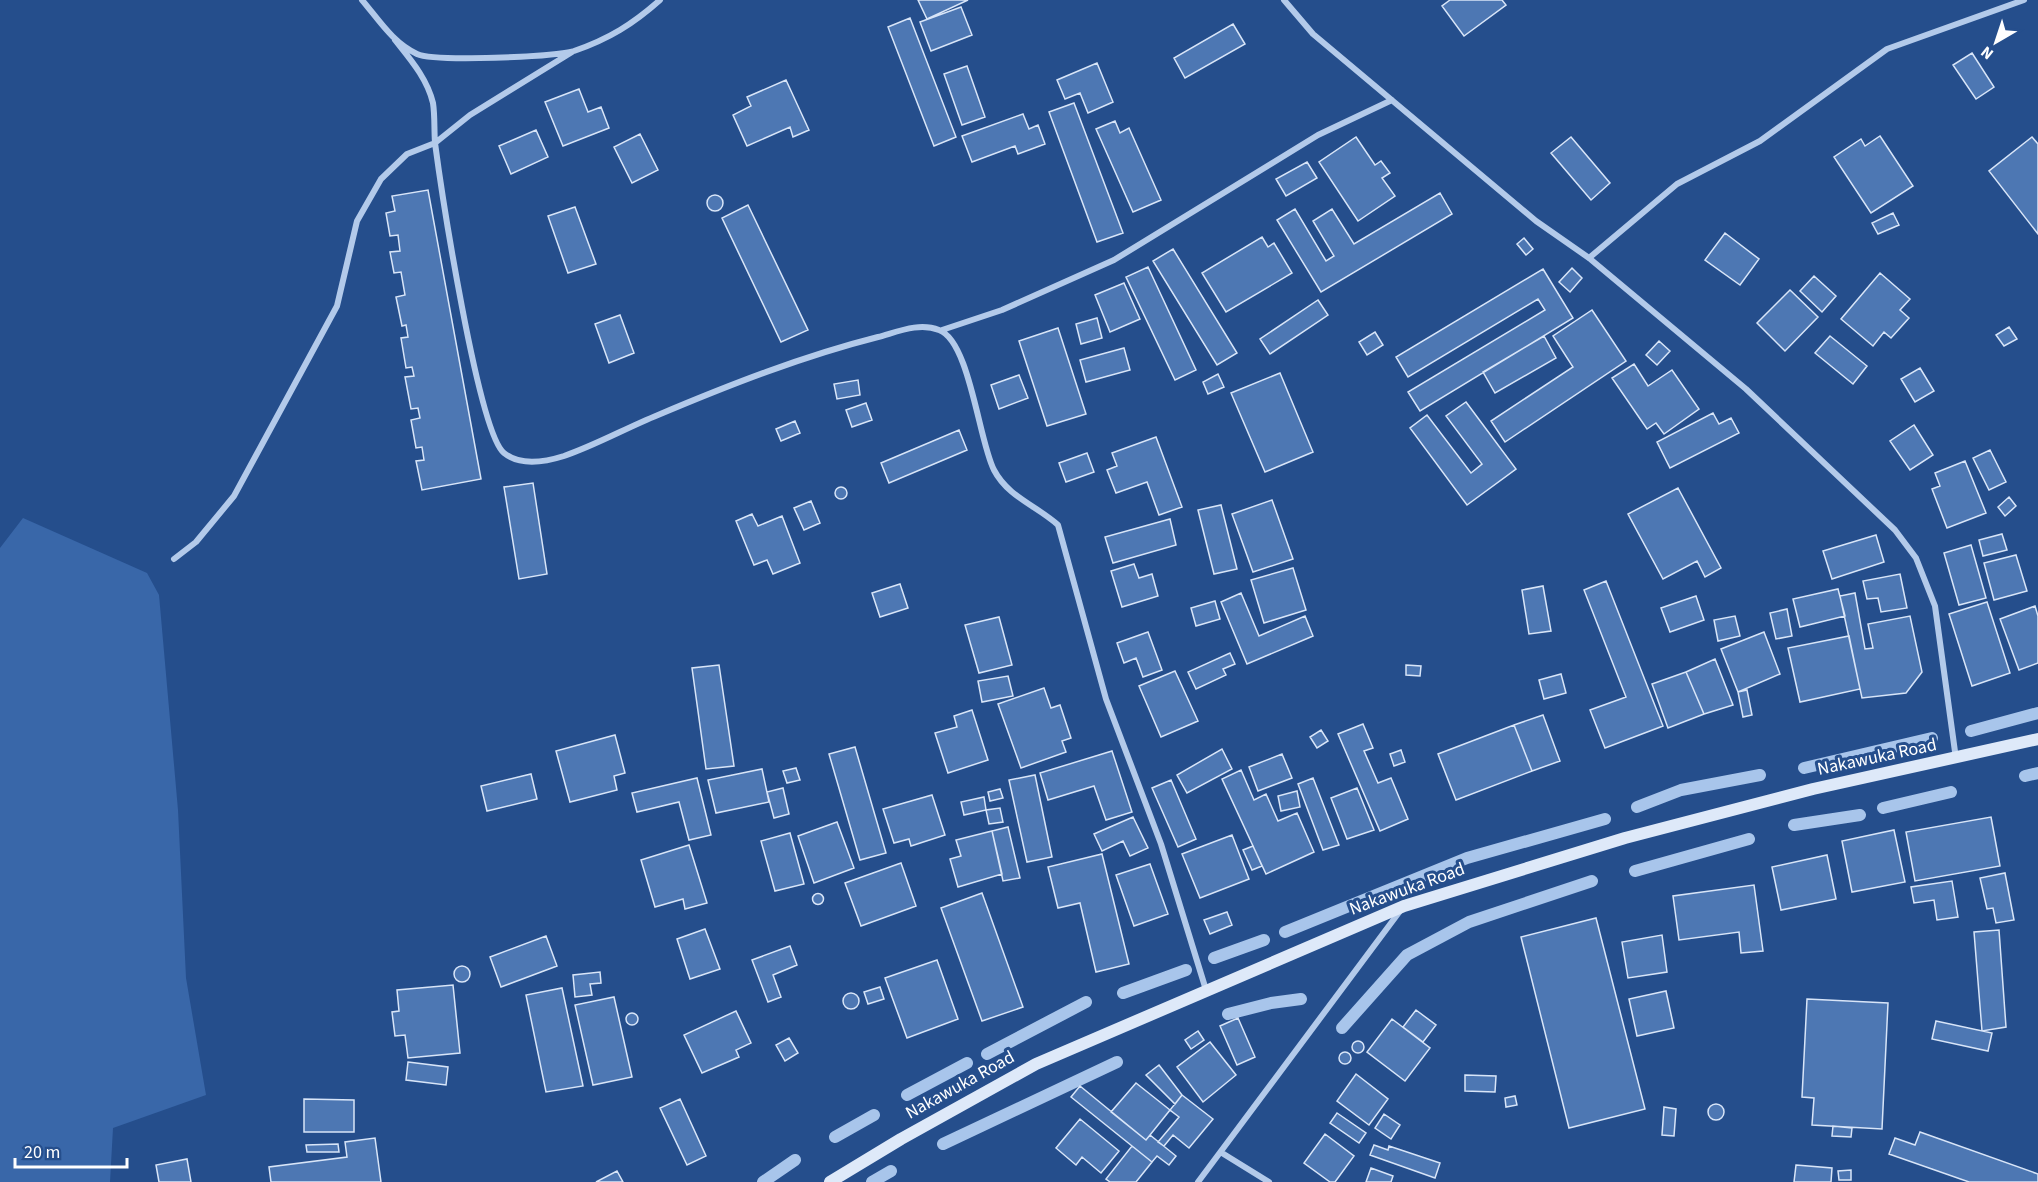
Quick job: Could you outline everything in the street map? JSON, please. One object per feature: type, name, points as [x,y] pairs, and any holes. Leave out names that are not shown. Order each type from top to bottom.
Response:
[{"type":"main road","name":"Nakawuka Road","points":[[830,1182],[901,1138],[1036,1064],[1404,906],[1625,838],[1813,789],[2038,739]]},
{"type":"street","points":[[362,0],[422,75],[433,103],[435,143],[474,373],[492,436],[502,452],[522,463],[562,457],[659,414],[836,348],[921,326],[942,330],[1002,310],[1114,260],[1318,135],[1392,100]]},
{"type":"street","points":[[174,559],[196,542],[234,496],[337,306],[357,221],[381,179],[407,154],[435,143],[470,115],[572,52],[630,26],[660,0]]},
{"type":"street","points":[[1284,0],[1313,34],[1536,221],[1589,258],[1746,389],[1895,530],[1916,558],[1935,606],[1956,759]]},
{"type":"street","points":[[1589,258],[1677,184],[1760,141],[1887,49],[2024,0]]},
{"type":"street","points":[[395,40],[419,55],[463,59],[572,52]]},
{"type":"street","points":[[942,330],[954,345],[967,375],[993,469],[1004,486],[1023,502],[1044,512],[1058,525],[1106,699],[1161,844],[1207,991]]},
{"type":"street","points":[[1198,1182],[1222,1153],[1404,906]]},
{"type":"street","points":[[1222,1153],[1269,1182]]},
{"type":"shaded area","points":[[23,518],[147,573],[159,595],[178,810],[186,978],[206,1095],[113,1128],[110,1182],[0,1182],[0,548]]},
{"type":"building","points":[[918,0],[968,0],[927,19]]},
{"type":"building","points":[[1450,0],[1502,0],[1506,5],[1464,36],[1442,6]]},
{"type":"building","points":[[961,7],[972,35],[931,51],[920,22]]},
{"type":"building","points":[[910,18],[956,137],[934,146],[888,27]]},
{"type":"building","points":[[1233,24],[1245,44],[1185,78],[1174,58]]},
{"type":"building","points":[[1972,53],[1994,87],[1976,99],[1953,65]]},
{"type":"building","points":[[1097,63],[1113,102],[1088,113],[1080,93],[1065,99],[1057,80]]},
{"type":"building","points":[[967,66],[985,117],[962,125],[944,74]]},
{"type":"building","points":[[786,80],[809,130],[793,137],[790,127],[747,146],[733,115],[751,106],[747,97]]},
{"type":"building","points":[[579,89],[588,112],[601,107],[609,128],[563,146],[545,102]]},
{"type":"building","points":[[1074,103],[1123,233],[1097,242],[1049,112]]},
{"type":"building","points":[[1023,114],[1029,129],[1038,125],[1045,144],[1018,154],[1015,146],[972,162],[962,136]]},
{"type":"building","points":[[1115,121],[1120,133],[1129,128],[1161,200],[1133,212],[1096,129]]},
{"type":"building","points":[[536,130],[548,157],[511,174],[499,146]]},
{"type":"building","points":[[640,134],[658,170],[632,183],[614,147]]},
{"type":"building","points":[[1880,136],[1913,186],[1871,213],[1834,157],[1861,139],[1865,146]]},
{"type":"building","points":[[1356,137],[1375,165],[1381,161],[1390,173],[1382,178],[1395,196],[1358,221],[1319,162]]},
{"type":"building","points":[[1571,137],[1610,183],[1591,200],[1551,153]]},
{"type":"building","points":[[2032,137],[2038,144],[2038,234],[1989,171]]},
{"type":"building","points":[[1307,162],[1317,178],[1286,196],[1276,179]]},
{"type":"building","points":[[428,190],[481,479],[422,490],[416,461],[424,460],[422,447],[416,448],[411,420],[420,418],[418,408],[411,409],[405,377],[414,376],[412,367],[406,368],[401,338],[408,337],[406,325],[402,326],[396,297],[405,295],[401,272],[394,273],[390,252],[400,251],[398,235],[390,236],[386,213],[395,211],[392,196]]},
{"type":"building","points":[[1440,193],[1452,214],[1321,292],[1277,220],[1295,209],[1326,261],[1334,256],[1313,221],[1332,209],[1354,244]]},
{"type":"building","points":[[715,195],[723,203],[715,211],[707,203]]},
{"type":"building","points":[[748,205],[808,330],[781,342],[722,218]]},
{"type":"building","points":[[575,207],[596,264],[568,273],[548,216]]},
{"type":"building","points":[[1893,213],[1899,225],[1878,234],[1872,223]]},
{"type":"building","points":[[1725,233],[1759,259],[1740,285],[1705,260]]},
{"type":"building","points":[[1262,237],[1268,247],[1274,243],[1292,273],[1226,312],[1202,273]]},
{"type":"building","points":[[1524,238],[1533,249],[1526,255],[1517,244]]},
{"type":"building","points":[[1173,249],[1237,353],[1217,365],[1153,261]]},
{"type":"building","points":[[1148,267],[1196,370],[1175,380],[1126,277]]},
{"type":"building","points":[[1572,268],[1582,278],[1570,292],[1559,282]]},
{"type":"building","points":[[1543,269],[1573,318],[1420,411],[1408,392],[1545,310],[1538,299],[1408,377],[1396,357]]},
{"type":"building","points":[[1880,273],[1910,299],[1900,310],[1909,318],[1891,338],[1884,332],[1873,346],[1841,319]]},
{"type":"building","points":[[1814,276],[1836,296],[1822,312],[1800,291]]},
{"type":"building","points":[[1124,283],[1140,319],[1110,332],[1095,295]]},
{"type":"building","points":[[1790,290],[1818,317],[1785,351],[1757,323]]},
{"type":"building","points":[[1318,300],[1328,315],[1270,354],[1260,339]]},
{"type":"building","points":[[1592,310],[1626,361],[1505,442],[1491,421],[1573,367],[1553,336]]},
{"type":"building","points":[[620,315],[634,353],[609,363],[595,324]]},
{"type":"building","points":[[1097,318],[1102,338],[1081,344],[1076,324]]},
{"type":"building","points":[[2009,327],[2017,339],[2004,346],[1996,335]]},
{"type":"building","points":[[1058,328],[1086,414],[1047,426],[1019,341]]},
{"type":"building","points":[[1375,332],[1383,345],[1367,355],[1359,342]]},
{"type":"building","points":[[1544,336],[1556,358],[1495,393],[1483,372]]},
{"type":"building","points":[[1830,336],[1867,366],[1853,384],[1815,353]]},
{"type":"building","points":[[1659,341],[1670,351],[1657,365],[1646,355]]},
{"type":"building","points":[[1124,348],[1130,370],[1086,382],[1080,360]]},
{"type":"building","points":[[1634,364],[1648,386],[1672,370],[1699,409],[1664,434],[1656,423],[1647,429],[1612,378]]},
{"type":"building","points":[[1920,368],[1934,391],[1915,402],[1901,379]]},
{"type":"building","points":[[1280,373],[1313,452],[1265,472],[1231,393]]},
{"type":"building","points":[[1218,374],[1224,387],[1208,394],[1203,382]]},
{"type":"building","points":[[1019,375],[1028,398],[999,409],[991,385]]},
{"type":"building","points":[[858,380],[860,395],[837,399],[834,384]]},
{"type":"building","points":[[1466,402],[1516,469],[1467,505],[1410,428],[1427,415],[1471,473],[1482,464],[1446,416]]},
{"type":"building","points":[[866,403],[872,420],[852,427],[846,410]]},
{"type":"building","points":[[1713,413],[1719,424],[1731,418],[1739,433],[1670,468],[1657,442]]},
{"type":"building","points":[[795,421],[800,433],[781,441],[776,429]]},
{"type":"building","points":[[1914,425],[1933,455],[1910,470],[1890,441]]},
{"type":"building","points":[[959,430],[967,450],[889,483],[881,463]]},
{"type":"building","points":[[1156,437],[1182,507],[1159,515],[1147,482],[1116,493],[1107,470],[1117,466],[1112,453]]},
{"type":"building","points":[[1990,450],[2006,482],[1989,490],[1973,458]]},
{"type":"building","points":[[1087,453],[1094,472],[1066,482],[1059,463]]},
{"type":"building","points":[[1965,461],[1986,513],[1947,528],[1932,489],[1940,486],[1935,473]]},
{"type":"building","points":[[533,483],[547,574],[519,579],[504,487]]},
{"type":"building","points":[[843,487],[847,493],[843,499],[839,499],[835,491]]},
{"type":"building","points":[[1678,488],[1721,568],[1705,577],[1697,561],[1663,579],[1628,514]]},
{"type":"building","points":[[2009,497],[2016,506],[2005,516],[1998,507]]},
{"type":"building","points":[[1272,500],[1293,559],[1253,572],[1232,514]]},
{"type":"building","points":[[811,501],[820,523],[804,530],[794,508]]},
{"type":"building","points":[[1221,505],[1237,569],[1214,574],[1198,510]]},
{"type":"building","points":[[752,514],[758,526],[782,516],[800,563],[773,574],[767,560],[754,565],[736,521]]},
{"type":"building","points":[[1170,519],[1176,545],[1113,563],[1105,537]]},
{"type":"building","points":[[2002,534],[2007,550],[1983,556],[1979,540]]},
{"type":"building","points":[[1876,535],[1884,562],[1832,579],[1823,551]]},
{"type":"building","points":[[1971,545],[1986,598],[1959,605],[1944,553]]},
{"type":"building","points":[[2016,555],[2027,591],[1994,600],[1984,563]]},
{"type":"building","points":[[1134,564],[1139,578],[1152,574],[1158,596],[1122,607],[1111,571]]},
{"type":"building","points":[[1293,568],[1306,610],[1264,623],[1251,580]]},
{"type":"building","points":[[1900,574],[1907,608],[1881,612],[1878,598],[1867,599],[1863,581]]},
{"type":"building","points":[[1606,581],[1663,726],[1605,748],[1590,710],[1626,697],[1584,590]]},
{"type":"building","points":[[900,584],[908,608],[880,617],[872,593]]},
{"type":"building","points":[[1543,586],[1551,631],[1529,634],[1522,590]]},
{"type":"building","points":[[1838,589],[1845,616],[1800,627],[1793,599]]},
{"type":"building","points":[[1241,593],[1259,636],[1305,616],[1313,636],[1247,664],[1221,602]]},
{"type":"building","points":[[1855,593],[1865,649],[1873,648],[1868,624],[1910,616],[1922,672],[1906,693],[1862,698],[1840,596]]},
{"type":"building","points":[[1696,596],[1704,620],[1670,632],[1661,608]]},
{"type":"building","points":[[1215,601],[1220,619],[1196,626],[1191,608]]},
{"type":"building","points":[[1987,602],[2010,673],[1972,686],[1949,614]]},
{"type":"building","points":[[2035,606],[2038,616],[2038,663],[2019,670],[2000,619]]},
{"type":"building","points":[[1787,609],[1792,636],[1776,639],[1770,613]]},
{"type":"building","points":[[1735,616],[1740,636],[1718,641],[1714,620]]},
{"type":"building","points":[[999,617],[1012,665],[979,673],[965,625]]},
{"type":"building","points":[[1148,632],[1162,670],[1143,677],[1136,658],[1124,663],[1117,643]]},
{"type":"building","points":[[1764,632],[1780,674],[1738,692],[1721,649]]},
{"type":"building","points":[[1849,636],[1860,689],[1800,702],[1788,648]]},
{"type":"building","points":[[1230,653],[1235,664],[1223,669],[1226,675],[1196,689],[1188,672]]},
{"type":"building","points":[[1715,659],[1733,705],[1704,714],[1686,672]]},
{"type":"building","points":[[719,665],[734,766],[706,769],[692,668]]},
{"type":"building","points":[[1406,665],[1421,666],[1420,676],[1406,675]]},
{"type":"building","points":[[1175,671],[1198,721],[1161,737],[1139,686]]},
{"type":"building","points":[[1686,672],[1704,714],[1668,728],[1652,684]]},
{"type":"building","points":[[1561,674],[1566,693],[1544,699],[1539,680]]},
{"type":"building","points":[[1008,676],[1013,696],[982,702],[978,681]]},
{"type":"building","points":[[1044,688],[1051,708],[1060,705],[1071,738],[1062,741],[1066,752],[1021,768],[998,704]]},
{"type":"building","points":[[1747,690],[1752,715],[1743,717],[1738,692]]},
{"type":"building","points":[[972,710],[988,760],[948,773],[935,733],[957,727],[954,716]]},
{"type":"building","points":[[1543,715],[1560,761],[1532,771],[1514,725]]},
{"type":"building","points":[[1363,724],[1373,748],[1364,751],[1378,783],[1391,778],[1408,819],[1380,831],[1338,734]]},
{"type":"building","points":[[1514,725],[1532,771],[1456,800],[1438,754]]},
{"type":"building","points":[[1321,730],[1328,741],[1317,748],[1310,737]]},
{"type":"building","points":[[615,735],[625,773],[614,776],[617,790],[570,802],[556,751]]},
{"type":"building","points":[[855,747],[886,853],[860,860],[829,754]]},
{"type":"building","points":[[1222,749],[1232,769],[1187,793],[1177,775]]},
{"type":"building","points":[[1401,750],[1405,762],[1394,766],[1390,754]]},
{"type":"building","points":[[1112,751],[1132,812],[1106,820],[1094,786],[1048,800],[1040,773]]},
{"type":"building","points":[[1282,754],[1292,778],[1258,791],[1249,767]]},
{"type":"building","points":[[796,768],[800,780],[787,783],[783,771]]},
{"type":"building","points":[[762,769],[769,802],[716,813],[708,780]]},
{"type":"building","points":[[1241,770],[1254,800],[1266,794],[1278,821],[1297,813],[1314,852],[1266,874],[1222,779]]},
{"type":"building","points":[[531,774],[537,799],[487,811],[481,786]]},
{"type":"building","points":[[1035,775],[1052,857],[1027,862],[1009,780]]},
{"type":"building","points":[[697,778],[711,835],[689,840],[679,802],[637,812],[632,793]]},
{"type":"building","points":[[1313,778],[1339,845],[1323,850],[1298,784]]},
{"type":"building","points":[[1171,780],[1196,839],[1178,847],[1152,788]]},
{"type":"building","points":[[783,788],[789,814],[774,818],[767,792]]},
{"type":"building","points":[[1357,788],[1374,830],[1347,839],[1331,798]]},
{"type":"building","points":[[1000,789],[1003,798],[990,801],[988,792]]},
{"type":"building","points":[[1297,791],[1300,807],[1281,811],[1278,796]]},
{"type":"building","points":[[932,795],[945,835],[911,846],[909,839],[894,843],[883,809]]},
{"type":"building","points":[[984,797],[986,810],[964,815],[961,802]]},
{"type":"building","points":[[1000,808],[1003,822],[989,824],[986,810]]},
{"type":"building","points":[[1133,817],[1148,848],[1130,856],[1123,841],[1102,851],[1094,834]]},
{"type":"building","points":[[1991,817],[2000,866],[1915,881],[1906,832]]},
{"type":"building","points":[[837,822],[854,868],[814,883],[798,836]]},
{"type":"building","points":[[1008,827],[1020,878],[1003,881],[992,831]]},
{"type":"building","points":[[1894,830],[1905,882],[1852,892],[1842,841]]},
{"type":"building","points":[[992,831],[1002,874],[958,887],[950,859],[961,856],[956,840]]},
{"type":"building","points":[[790,833],[804,884],[775,891],[761,841]]},
{"type":"building","points":[[1232,835],[1249,879],[1200,898],[1182,854]]},
{"type":"building","points":[[689,845],[707,903],[685,909],[683,899],[655,907],[641,860]]},
{"type":"building","points":[[1253,846],[1262,866],[1252,870],[1243,850]]},
{"type":"building","points":[[1102,854],[1129,964],[1096,972],[1080,903],[1058,908],[1048,867]]},
{"type":"building","points":[[1827,855],[1836,899],[1781,910],[1772,867]]},
{"type":"building","points":[[901,863],[916,906],[861,926],[845,883]]},
{"type":"building","points":[[1150,864],[1168,914],[1134,926],[1116,875]]},
{"type":"building","points":[[2005,873],[2014,920],[1996,923],[1993,908],[1987,909],[1980,878]]},
{"type":"building","points":[[1952,881],[1958,917],[1937,920],[1934,900],[1914,903],[1911,887]]},
{"type":"building","points":[[1754,885],[1763,951],[1741,953],[1739,932],[1679,940],[1673,896]]},
{"type":"building","points":[[982,893],[1023,1007],[982,1021],[941,908]]},
{"type":"building","points":[[818,894],[822,895],[822,903],[818,904],[814,903],[813,899],[814,895]]},
{"type":"building","points":[[1227,912],[1232,925],[1210,934],[1204,920]]},
{"type":"building","points":[[1596,918],[1645,1109],[1569,1128],[1521,937]]},
{"type":"building","points":[[705,929],[720,969],[690,979],[677,939]]},
{"type":"building","points":[[1999,930],[2006,1027],[1982,1031],[1974,932]]},
{"type":"building","points":[[1662,935],[1667,972],[1628,978],[1622,942]]},
{"type":"building","points":[[546,936],[557,966],[501,987],[490,957]]},
{"type":"building","points":[[790,946],[797,965],[773,975],[781,997],[768,1002],[752,960]]},
{"type":"building","points":[[937,960],[958,1019],[907,1038],[885,978]]},
{"type":"building","points":[[462,966],[468,968],[470,974],[468,980],[462,982],[456,980],[454,974],[456,968]]},
{"type":"building","points":[[600,972],[601,983],[590,984],[592,995],[575,997],[573,975]]},
{"type":"building","points":[[453,985],[460,1053],[408,1058],[405,1035],[395,1036],[392,1012],[399,1011],[397,990]]},
{"type":"building","points":[[880,987],[884,999],[868,1004],[864,992]]},
{"type":"building","points":[[562,988],[583,1086],[546,1092],[526,995]]},
{"type":"building","points":[[1666,991],[1674,1028],[1637,1036],[1629,999]]},
{"type":"building","points":[[851,993],[857,995],[859,1001],[857,1007],[851,1009],[845,1007],[843,1001],[845,995]]},
{"type":"building","points":[[614,997],[632,1077],[593,1085],[575,1005]]},
{"type":"building","points":[[1807,999],[1888,1003],[1882,1129],[1812,1125],[1814,1098],[1802,1097]]},
{"type":"building","points":[[1416,1010],[1436,1025],[1423,1042],[1403,1027]]},
{"type":"building","points":[[736,1011],[751,1043],[736,1050],[739,1057],[702,1073],[684,1035]]},
{"type":"building","points":[[634,1013],[638,1019],[634,1025],[630,1025],[626,1017]]},
{"type":"building","points":[[1238,1018],[1255,1057],[1237,1065],[1220,1026]]},
{"type":"building","points":[[1392,1019],[1430,1048],[1405,1081],[1367,1052]]},
{"type":"building","points":[[1936,1021],[1992,1033],[1988,1051],[1932,1039]]},
{"type":"building","points":[[1198,1031],[1204,1040],[1191,1049],[1185,1040]]},
{"type":"building","points":[[789,1038],[798,1053],[785,1061],[776,1045]]},
{"type":"building","points":[[1358,1041],[1364,1047],[1358,1053],[1352,1047]]},
{"type":"building","points":[[1210,1042],[1236,1075],[1203,1102],[1177,1067]]},
{"type":"building","points":[[1347,1052],[1351,1058],[1347,1064],[1343,1064],[1339,1056]]},
{"type":"building","points":[[408,1062],[448,1067],[446,1085],[406,1080]]},
{"type":"building","points":[[1159,1065],[1182,1095],[1175,1104],[1146,1075]]},
{"type":"building","points":[[1356,1074],[1388,1099],[1369,1125],[1337,1101]]},
{"type":"building","points":[[1465,1075],[1496,1076],[1495,1092],[1465,1091]]},
{"type":"building","points":[[1136,1083],[1170,1110],[1146,1140],[1111,1112]]},
{"type":"building","points":[[1080,1086],[1146,1140],[1150,1135],[1176,1156],[1169,1165],[1157,1156],[1152,1162],[1071,1097]]},
{"type":"building","points":[[1182,1095],[1213,1119],[1189,1148],[1173,1135],[1164,1146],[1158,1142],[1179,1117],[1170,1110]]},
{"type":"building","points":[[1515,1096],[1517,1105],[1506,1107],[1505,1098]]},
{"type":"building","points":[[304,1099],[354,1100],[354,1132],[304,1132]]},
{"type":"building","points":[[680,1099],[706,1156],[687,1165],[660,1108]]},
{"type":"building","points":[[1716,1104],[1722,1106],[1724,1112],[1722,1118],[1716,1120],[1710,1118],[1708,1112],[1710,1106]]},
{"type":"building","points":[[1664,1107],[1676,1109],[1674,1136],[1662,1135]]},
{"type":"building","points":[[1337,1113],[1366,1133],[1359,1143],[1330,1123]]},
{"type":"building","points":[[1384,1114],[1400,1125],[1391,1139],[1375,1128]]},
{"type":"building","points":[[1080,1119],[1119,1151],[1101,1173],[1082,1157],[1076,1165],[1056,1148]]},
{"type":"building","points":[[1833,1126],[1852,1128],[1851,1137],[1832,1136]]},
{"type":"building","points":[[1920,1132],[2038,1174],[2038,1182],[1969,1182],[1889,1154],[1895,1138],[1915,1145]]},
{"type":"building","points":[[1325,1134],[1354,1156],[1335,1182],[1330,1182],[1304,1163]]},
{"type":"building","points":[[375,1138],[381,1182],[271,1182],[269,1167],[347,1157],[345,1142]]},
{"type":"building","points":[[338,1144],[339,1152],[307,1152],[306,1145]]},
{"type":"building","points":[[1374,1145],[1388,1150],[1389,1146],[1440,1163],[1435,1178],[1370,1155]]},
{"type":"building","points":[[1132,1146],[1152,1162],[1136,1182],[1110,1182],[1106,1179]]},
{"type":"building","points":[[187,1159],[191,1182],[159,1182],[156,1165]]},
{"type":"building","points":[[1796,1165],[1832,1168],[1831,1182],[1794,1182]]},
{"type":"building","points":[[1371,1168],[1393,1176],[1391,1182],[1366,1182]]},
{"type":"building","points":[[1851,1170],[1851,1180],[1839,1180],[1838,1171]]},
{"type":"building","points":[[617,1171],[623,1182],[596,1182]]},
{"type":"waterway","points":[[1971,731],[2038,713]]},
{"type":"waterway","points":[[1804,768],[1932,738]]},
{"type":"waterway","points":[[2025,776],[2038,773]]},
{"type":"waterway","points":[[1637,807],[1681,790],[1760,775]]},
{"type":"waterway","points":[[1883,808],[1951,792]]},
{"type":"waterway","points":[[1794,825],[1860,815]]},
{"type":"waterway","points":[[1285,932],[1467,858],[1605,819]]},
{"type":"waterway","points":[[1635,871],[1749,839]]},
{"type":"waterway","points":[[1342,1028],[1407,955],[1469,922],[1592,881]]},
{"type":"waterway","points":[[1214,958],[1264,940]]},
{"type":"waterway","points":[[1123,993],[1186,970]]},
{"type":"waterway","points":[[1228,1014],[1271,1003],[1301,999]]},
{"type":"waterway","points":[[987,1054],[1086,1002]]},
{"type":"waterway","points":[[943,1144],[1117,1062]]},
{"type":"waterway","points":[[907,1095],[967,1063]]},
{"type":"waterway","points":[[835,1137],[874,1115]]},
{"type":"waterway","points":[[763,1182],[795,1160]]},
{"type":"waterway","points":[[872,1182],[891,1171]]}]
